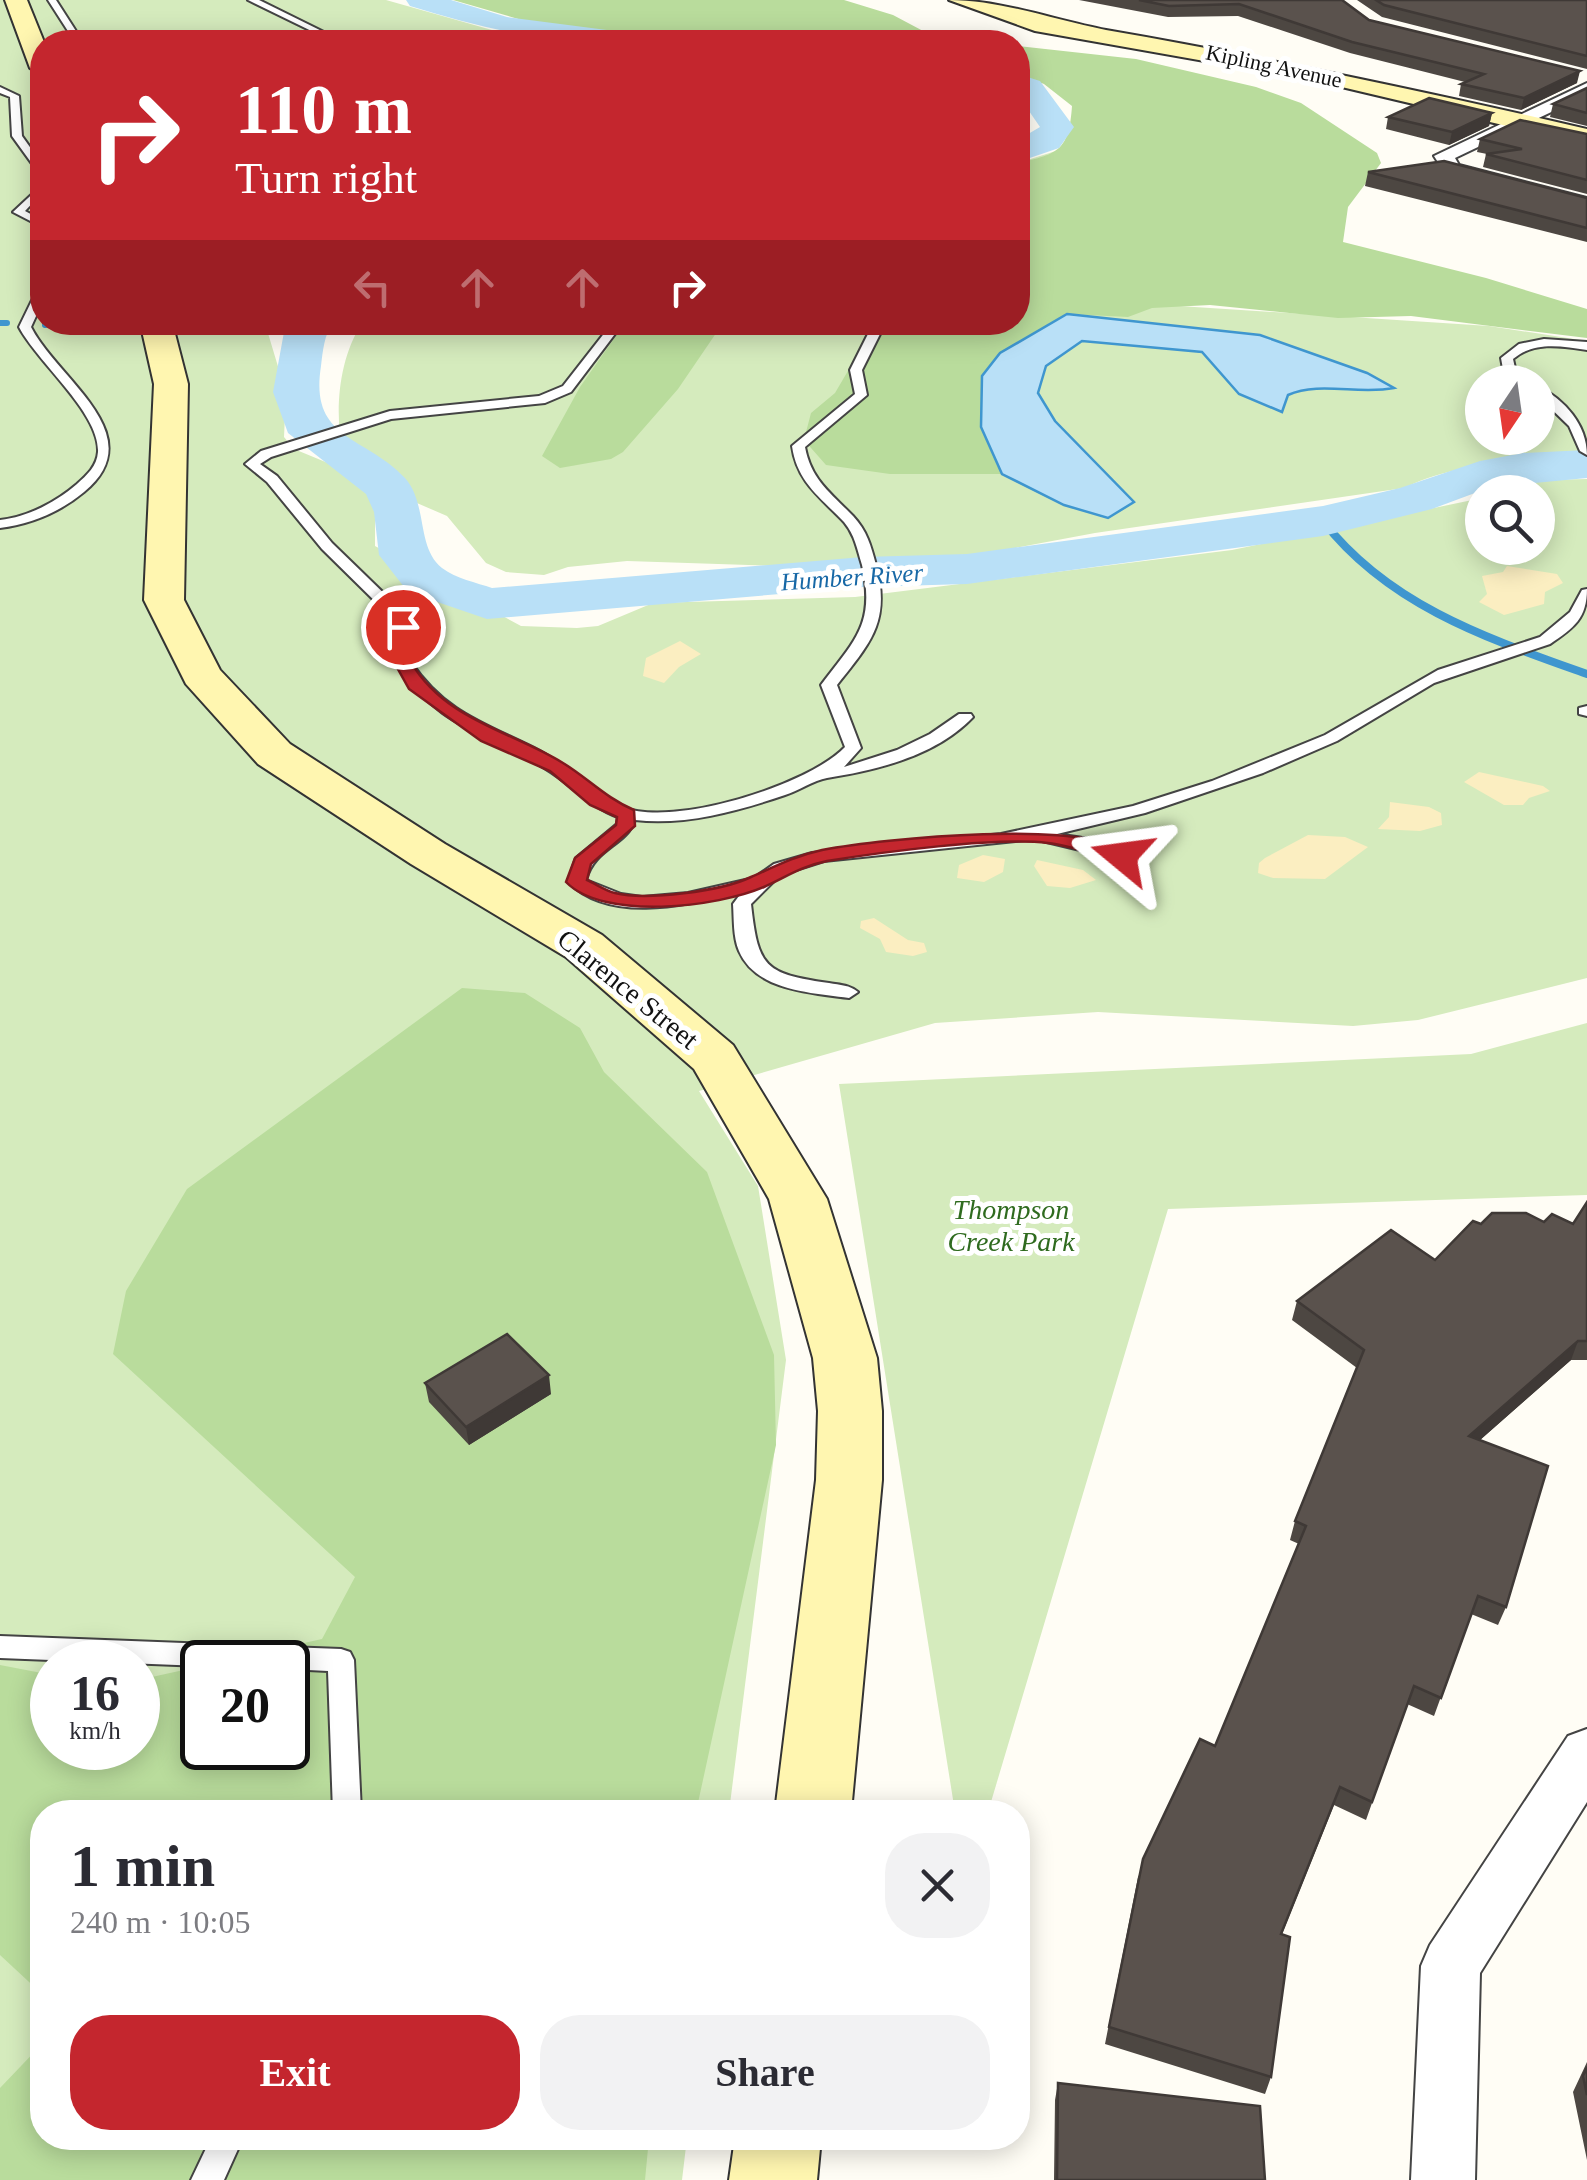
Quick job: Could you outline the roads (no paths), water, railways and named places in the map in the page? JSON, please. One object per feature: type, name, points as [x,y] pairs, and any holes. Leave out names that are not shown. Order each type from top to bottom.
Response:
[{"type":"street","points":[[16,0],[30,37]]},
{"type":"street","name":"Kipling Avenue","points":[[960,0],[1035,24],[1208,52],[1587,137]]},
{"type":"street","points":[[1587,88],[1444,156],[1452,169],[1587,204]]},
{"type":"street","name":"Clarence Street","points":[[159,335],[171,384],[164,600],[201,674],[274,754],[428,854],[584,946],[714,1058],[798,1198],[845,1358],[850,1410],[849,1480],[815,1800]]},
{"type":"street","points":[[1444,2180],[1450,1966],[1587,1754]]},
{"type":"street","points":[[773,2180],[777,2150]]},
{"type":"lane","points":[[52,0],[71,30]]},
{"type":"lane","points":[[252,0],[315,30]]},
{"type":"lane","points":[[0,90],[14,96],[17,136],[30,154]]},
{"type":"lane","points":[[30,200],[18,212],[30,218]]},
{"type":"lane","points":[[0,524],[37,516],[96,480],[103,457],[88,404],[30,346],[25,328],[30,317]]},
{"type":"lane","points":[[609,335],[567,389],[541,400],[390,415],[266,454],[252,464],[272,479],[327,546],[394,610],[406,646],[403,662],[416,685],[476,730],[538,757],[597,801],[627,814],[678,819],[820,776],[863,769],[944,735],[965,716]]},
{"type":"lane","points":[[820,776],[846,761],[853,748],[829,685],[869,630],[879,603],[859,533],[823,500],[799,459],[798,446],[861,395],[856,370],[874,335]]},
{"type":"lane","points":[[1508,365],[1507,358],[1515,348],[1537,343],[1587,346]]},
{"type":"lane","points":[[1555,406],[1575,424],[1584,448]]},
{"type":"lane","points":[[627,814],[626,826],[582,862],[576,882],[594,894],[652,902],[756,883],[782,867],[825,856],[994,838],[1114,816],[1232,778],[1333,737],[1445,672],[1538,646],[1578,617],[1587,593]]},
{"type":"lane","points":[[994,838],[1047,837],[1122,856]]},
{"type":"lane","points":[[756,883],[742,904],[748,954],[766,971],[807,986],[849,992]]},
{"type":"lane","points":[[0,1647],[341,1660],[347,1800]]},
{"type":"lane","points":[[207,2180],[221,2150]]},
{"type":"water","points":[[1067,314],[1260,335],[1367,373],[1394,388],[1300,391],[1288,395],[1282,412],[1239,394],[1202,352],[1082,341],[1046,366],[1038,393],[1055,421],[1134,502],[1108,518],[1064,505],[1002,474],[981,427],[982,376],[1000,353]]},
{"type":"waterway","name":"Humber River","points":[[420,0],[504,25],[541,30]]},
{"type":"waterway","name":"Humber River","points":[[1030,89],[1057,127],[1047,141],[1030,147]]},
{"type":"waterway","points":[[0,323],[7,323]]},
{"type":"waterway","name":"Humber River","points":[[304,335],[295,392],[311,433],[387,487],[398,512],[404,555],[426,581],[487,604],[621,596],[863,572],[967,569],[1323,521],[1415,499],[1480,475],[1523,467],[1587,464]]},
{"type":"waterway","points":[[1323,521],[1349,551],[1410,598],[1478,633],[1587,674]]},
{"type":"park label","name":"Thompson Creek Park","points":[[1011,1225]]}]
